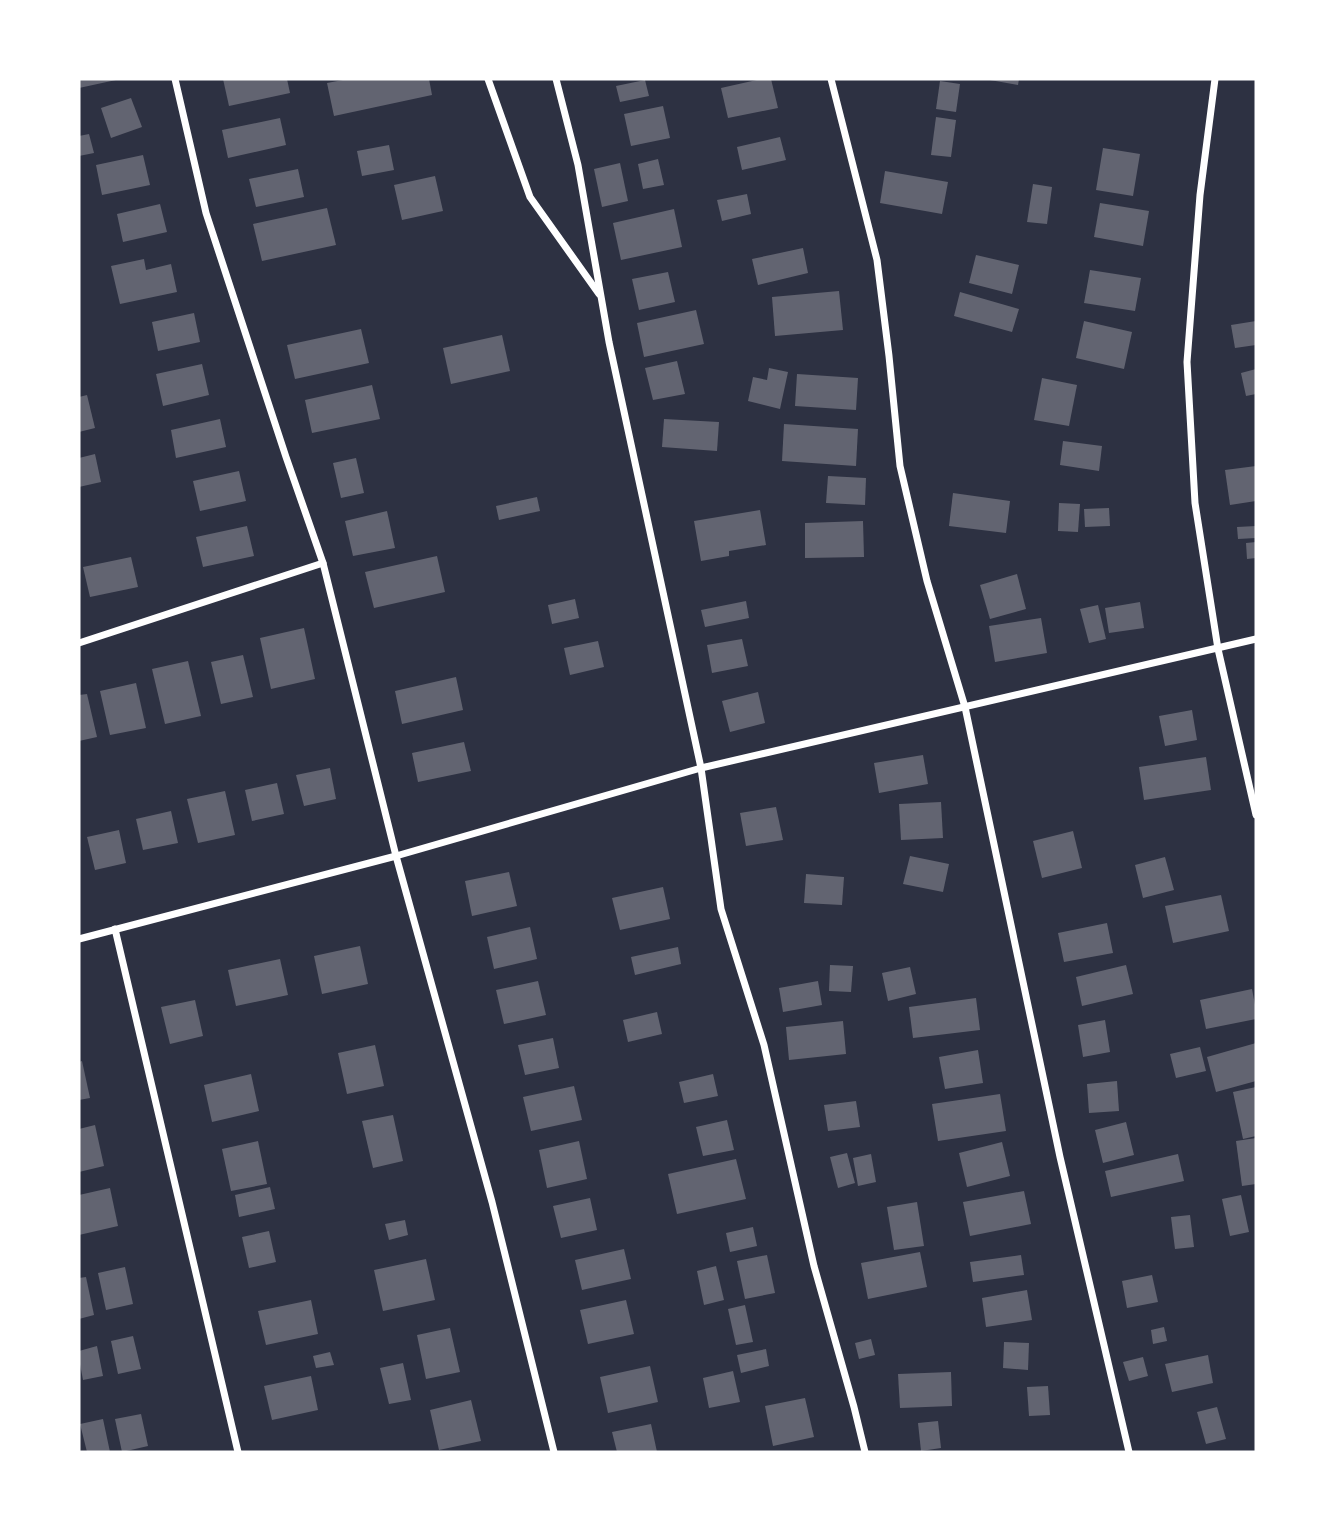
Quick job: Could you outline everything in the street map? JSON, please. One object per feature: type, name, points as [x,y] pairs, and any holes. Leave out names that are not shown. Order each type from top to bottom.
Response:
[{"type":"street","points":[[175,79],[206,213],[323,563],[396,856],[492,1202],[554,1452]]},
{"type":"street","points":[[488,79],[530,197],[601,298]]},
{"type":"street","points":[[556,79],[579,165],[612,356],[701,768],[721,909],[764,1045],[814,1266],[865,1452]]},
{"type":"street","points":[[831,79],[877,260],[900,466],[927,581],[965,707],[1060,1157],[1129,1452]]},
{"type":"street","points":[[1215,79],[1200,195],[1187,362],[1195,503],[1218,649],[1256,815]]},
{"type":"street","points":[[79,643],[323,563]]},
{"type":"street","points":[[79,939],[396,856],[701,768],[1256,639]]},
{"type":"street","points":[[115,929],[238,1452]]},
{"type":"building","points":[[79,79],[116,79],[116,80],[79,88]]},
{"type":"building","points":[[223,79],[287,79],[290,93],[229,106]]},
{"type":"building","points":[[348,79],[429,79],[432,95],[334,116],[327,83]]},
{"type":"building","points":[[771,79],[778,108],[728,118],[721,88]]},
{"type":"building","points":[[990,79],[1019,79],[1018,85]]},
{"type":"building","points":[[645,80],[649,96],[620,102],[616,86]]},
{"type":"building","points":[[940,81],[960,84],[956,112],[936,109]]},
{"type":"building","points":[[131,98],[142,127],[111,138],[101,108]]},
{"type":"building","points":[[663,106],[670,138],[631,146],[624,114]]},
{"type":"building","points":[[936,117],[956,120],[951,157],[931,155]]},
{"type":"building","points":[[280,118],[286,145],[228,158],[222,130]]},
{"type":"building","points":[[89,134],[94,153],[79,156],[79,136]]},
{"type":"building","points":[[780,137],[786,160],[742,170],[737,147]]},
{"type":"building","points":[[389,145],[394,170],[362,176],[357,151]]},
{"type":"building","points":[[1103,148],[1140,154],[1133,196],[1096,190]]},
{"type":"building","points":[[143,155],[150,185],[102,195],[96,165]]},
{"type":"building","points":[[658,159],[664,185],[643,189],[638,164]]},
{"type":"building","points":[[620,163],[628,201],[602,207],[594,169]]},
{"type":"building","points":[[298,169],[304,197],[256,207],[249,179]]},
{"type":"building","points":[[885,171],[948,182],[942,214],[880,203]]},
{"type":"building","points":[[435,176],[443,211],[402,220],[394,185]]},
{"type":"building","points":[[1033,184],[1052,187],[1047,224],[1027,222]]},
{"type":"building","points":[[747,194],[751,214],[722,221],[717,200]]},
{"type":"building","points":[[1100,203],[1149,211],[1143,246],[1094,237]]},
{"type":"building","points":[[160,204],[167,232],[123,242],[117,214]]},
{"type":"building","points":[[327,208],[336,245],[262,261],[253,224]]},
{"type":"building","points":[[674,209],[682,247],[621,260],[613,223]]},
{"type":"building","points":[[803,248],[808,273],[758,285],[752,259]]},
{"type":"building","points":[[976,255],[1019,265],[1012,294],[969,283]]},
{"type":"building","points":[[144,259],[146,270],[171,264],[177,292],[120,304],[111,266]]},
{"type":"building","points":[[1090,270],[1141,278],[1135,311],[1084,303]]},
{"type":"building","points":[[668,272],[675,302],[639,310],[632,279]]},
{"type":"building","points":[[839,291],[843,330],[775,336],[772,297]]},
{"type":"building","points":[[960,292],[1019,309],[1012,332],[954,316]]},
{"type":"building","points":[[696,310],[704,344],[644,357],[637,323]]},
{"type":"building","points":[[194,313],[200,342],[158,351],[152,322]]},
{"type":"building","points":[[1084,321],[1132,332],[1124,369],[1076,358]]},
{"type":"building","points":[[1256,321],[1256,345],[1235,348],[1231,325]]},
{"type":"building","points":[[361,329],[369,363],[295,379],[287,345]]},
{"type":"building","points":[[502,335],[510,371],[451,384],[443,348]]},
{"type":"building","points":[[677,361],[685,394],[653,400],[645,368]]},
{"type":"building","points":[[202,364],[209,395],[163,406],[156,374]]},
{"type":"building","points":[[769,368],[788,372],[780,409],[748,401],[753,377],[767,380]]},
{"type":"building","points":[[1256,369],[1256,394],[1246,396],[1241,373]]},
{"type":"building","points":[[797,374],[858,378],[856,410],[795,406]]},
{"type":"building","points":[[1042,378],[1077,385],[1069,426],[1034,420]]},
{"type":"building","points":[[372,385],[380,419],[312,433],[305,400]]},
{"type":"building","points":[[87,395],[95,428],[79,432],[79,397]]},
{"type":"building","points":[[220,419],[226,447],[176,458],[171,430]]},
{"type":"building","points":[[664,419],[719,422],[717,451],[662,447]]},
{"type":"building","points":[[784,424],[858,429],[856,466],[782,461]]},
{"type":"building","points":[[1063,441],[1102,446],[1099,471],[1060,465]]},
{"type":"building","points":[[95,454],[101,482],[79,487],[79,458]]},
{"type":"building","points":[[356,458],[364,493],[341,498],[333,463]]},
{"type":"building","points":[[1256,466],[1256,501],[1230,505],[1225,470]]},
{"type":"building","points":[[239,471],[246,501],[200,511],[193,481]]},
{"type":"building","points":[[828,476],[866,478],[865,505],[826,503]]},
{"type":"building","points":[[953,493],[1010,501],[1006,533],[949,526]]},
{"type":"building","points":[[537,497],[540,511],[499,520],[496,506]]},
{"type":"building","points":[[1059,503],[1080,504],[1078,532],[1058,531]]},
{"type":"building","points":[[1109,508],[1110,526],[1085,527],[1084,509]]},
{"type":"building","points":[[760,510],[766,545],[729,551],[729,556],[701,561],[694,521]]},
{"type":"building","points":[[387,511],[395,548],[353,556],[345,521]]},
{"type":"building","points":[[863,521],[864,557],[805,558],[805,523]]},
{"type":"building","points":[[247,526],[254,556],[203,567],[196,537]]},
{"type":"building","points":[[1256,526],[1256,538],[1238,539],[1237,527]]},
{"type":"building","points":[[1256,542],[1256,558],[1247,559],[1246,543]]},
{"type":"building","points":[[437,556],[445,592],[374,608],[365,572]]},
{"type":"building","points":[[131,557],[138,587],[90,597],[83,567]]},
{"type":"building","points":[[1017,574],[1026,609],[990,619],[980,585]]},
{"type":"building","points":[[575,599],[579,618],[552,624],[548,605]]},
{"type":"building","points":[[746,601],[749,618],[705,627],[701,610]]},
{"type":"building","points":[[1140,602],[1144,628],[1109,633],[1105,608]]},
{"type":"building","points":[[1098,605],[1106,639],[1089,643],[1080,609]]},
{"type":"building","points":[[1041,618],[1047,653],[995,662],[989,626]]},
{"type":"building","points":[[304,628],[315,679],[271,689],[260,638]]},
{"type":"building","points":[[742,639],[748,666],[712,673],[707,645]]},
{"type":"building","points":[[598,641],[604,667],[570,675],[564,648]]},
{"type":"building","points":[[243,655],[253,697],[221,704],[211,662]]},
{"type":"building","points":[[188,661],[201,716],[165,724],[152,669]]},
{"type":"building","points":[[456,677],[463,710],[402,724],[395,691]]},
{"type":"building","points":[[136,683],[146,728],[110,735],[100,691]]},
{"type":"building","points":[[758,692],[765,723],[730,732],[722,701]]},
{"type":"building","points":[[87,694],[97,737],[79,741],[79,695]]},
{"type":"building","points":[[1192,710],[1197,740],[1165,746],[1159,716]]},
{"type":"building","points":[[464,742],[471,771],[418,782],[412,753]]},
{"type":"building","points":[[923,755],[928,784],[879,793],[874,763]]},
{"type":"building","points":[[1206,757],[1211,790],[1144,800],[1139,767]]},
{"type":"building","points":[[330,768],[336,799],[304,806],[296,775]]},
{"type":"building","points":[[277,783],[284,814],[252,821],[245,790]]},
{"type":"building","points":[[225,791],[235,835],[198,843],[187,799]]},
{"type":"building","points":[[941,802],[943,838],[901,840],[899,804]]},
{"type":"building","points":[[776,807],[783,840],[746,846],[740,813]]},
{"type":"building","points":[[171,811],[178,843],[143,850],[136,819]]},
{"type":"building","points":[[119,830],[126,863],[95,870],[87,837]]},
{"type":"building","points":[[1073,831],[1082,868],[1042,878],[1033,841]]},
{"type":"building","points":[[910,856],[949,864],[943,892],[903,884]]},
{"type":"building","points":[[1165,857],[1174,890],[1143,898],[1135,865]]},
{"type":"building","points":[[509,872],[517,906],[472,916],[465,881]]},
{"type":"building","points":[[806,874],[844,877],[842,905],[804,903]]},
{"type":"building","points":[[663,887],[670,919],[620,930],[612,898]]},
{"type":"building","points":[[1221,895],[1229,931],[1173,943],[1165,906]]},
{"type":"building","points":[[1107,923],[1113,953],[1064,962],[1058,933]]},
{"type":"building","points":[[530,927],[537,959],[494,969],[487,937]]},
{"type":"building","points":[[360,946],[368,984],[322,994],[314,956]]},
{"type":"building","points":[[678,947],[681,964],[635,975],[631,957]]},
{"type":"building","points":[[280,959],[288,995],[236,1006],[228,970]]},
{"type":"building","points":[[830,965],[853,966],[851,992],[829,991]]},
{"type":"building","points":[[1126,965],[1133,994],[1082,1006],[1076,977]]},
{"type":"building","points":[[910,967],[916,994],[888,1001],[882,973]]},
{"type":"building","points":[[538,981],[546,1015],[504,1024],[496,990]]},
{"type":"building","points":[[818,981],[822,1005],[783,1012],[779,988]]},
{"type":"building","points":[[1252,989],[1256,1019],[1206,1029],[1200,1000]]},
{"type":"building","points":[[976,998],[980,1030],[913,1038],[909,1007]]},
{"type":"building","points":[[195,1000],[203,1036],[170,1044],[161,1007]]},
{"type":"building","points":[[657,1012],[662,1034],[628,1042],[623,1020]]},
{"type":"building","points":[[1105,1020],[1110,1052],[1083,1057],[1078,1025]]},
{"type":"building","points":[[843,1021],[846,1054],[789,1060],[786,1027]]},
{"type":"building","points":[[553,1038],[559,1068],[525,1075],[518,1045]]},
{"type":"building","points":[[1256,1043],[1256,1081],[1216,1092],[1207,1057]]},
{"type":"building","points":[[375,1045],[384,1086],[347,1094],[338,1053]]},
{"type":"building","points":[[1200,1047],[1206,1071],[1176,1078],[1170,1054]]},
{"type":"building","points":[[978,1050],[983,1083],[945,1089],[939,1057]]},
{"type":"building","points":[[82,1061],[90,1098],[79,1100],[79,1062]]},
{"type":"building","points":[[251,1074],[259,1111],[212,1122],[204,1085]]},
{"type":"building","points":[[713,1074],[718,1096],[684,1103],[679,1082]]},
{"type":"building","points":[[1117,1081],[1119,1111],[1089,1113],[1087,1084]]},
{"type":"building","points":[[574,1086],[582,1120],[531,1131],[523,1097]]},
{"type":"building","points":[[1256,1087],[1256,1136],[1243,1139],[1233,1092]]},
{"type":"building","points":[[1000,1094],[1006,1131],[938,1141],[932,1104]]},
{"type":"building","points":[[856,1101],[860,1127],[828,1131],[824,1105]]},
{"type":"building","points":[[393,1115],[403,1161],[373,1168],[362,1121]]},
{"type":"building","points":[[727,1120],[734,1150],[703,1156],[696,1127]]},
{"type":"building","points":[[1126,1122],[1134,1155],[1103,1163],[1095,1130]]},
{"type":"building","points":[[95,1125],[104,1166],[79,1172],[79,1129]]},
{"type":"building","points":[[1256,1138],[1256,1184],[1242,1186],[1236,1141]]},
{"type":"building","points":[[258,1141],[267,1184],[231,1191],[222,1149]]},
{"type":"building","points":[[579,1141],[587,1179],[547,1188],[539,1150]]},
{"type":"building","points":[[1002,1142],[1010,1176],[967,1187],[959,1153]]},
{"type":"building","points":[[847,1153],[855,1183],[838,1188],[830,1157]]},
{"type":"building","points":[[871,1154],[876,1182],[858,1186],[853,1158]]},
{"type":"building","points":[[1178,1154],[1184,1181],[1111,1197],[1105,1171]]},
{"type":"building","points":[[736,1159],[746,1199],[677,1214],[668,1174]]},
{"type":"building","points":[[270,1187],[275,1209],[239,1217],[235,1195]]},
{"type":"building","points":[[110,1188],[118,1226],[79,1235],[79,1195]]},
{"type":"building","points":[[1024,1191],[1031,1224],[970,1236],[963,1202]]},
{"type":"building","points":[[1241,1195],[1249,1232],[1230,1236],[1222,1199]]},
{"type":"building","points":[[590,1198],[597,1230],[561,1238],[553,1206]]},
{"type":"building","points":[[917,1202],[924,1246],[894,1250],[887,1207]]},
{"type":"building","points":[[1190,1215],[1194,1247],[1175,1249],[1171,1217]]},
{"type":"building","points":[[405,1220],[408,1235],[389,1240],[385,1224]]},
{"type":"building","points":[[753,1227],[757,1246],[730,1252],[726,1233]]},
{"type":"building","points":[[269,1231],[276,1262],[249,1268],[242,1237]]},
{"type":"building","points":[[624,1249],[631,1279],[582,1290],[575,1260]]},
{"type":"building","points":[[920,1252],[927,1287],[868,1299],[861,1263]]},
{"type":"building","points":[[767,1255],[775,1293],[745,1299],[737,1261]]},
{"type":"building","points":[[1021,1255],[1024,1275],[973,1282],[970,1262]]},
{"type":"building","points":[[426,1259],[435,1300],[383,1311],[374,1270]]},
{"type":"building","points":[[716,1266],[724,1300],[704,1305],[697,1271]]},
{"type":"building","points":[[125,1267],[133,1304],[106,1310],[98,1273]]},
{"type":"building","points":[[1152,1275],[1158,1302],[1127,1308],[1122,1281]]},
{"type":"building","points":[[86,1277],[94,1315],[79,1319],[79,1278]]},
{"type":"building","points":[[1027,1290],[1032,1320],[986,1327],[982,1298]]},
{"type":"building","points":[[311,1300],[318,1334],[266,1345],[258,1311]]},
{"type":"building","points":[[626,1300],[634,1334],[588,1344],[580,1310]]},
{"type":"building","points":[[745,1305],[753,1342],[736,1345],[728,1309]]},
{"type":"building","points":[[1164,1327],[1167,1341],[1153,1344],[1151,1330]]},
{"type":"building","points":[[450,1328],[460,1372],[426,1379],[417,1335]]},
{"type":"building","points":[[133,1336],[141,1369],[118,1374],[111,1341]]},
{"type":"building","points":[[871,1339],[875,1355],[859,1359],[855,1343]]},
{"type":"building","points":[[1004,1342],[1029,1343],[1028,1370],[1003,1368]]},
{"type":"building","points":[[97,1346],[103,1376],[83,1380],[79,1351]]},
{"type":"building","points":[[766,1349],[769,1366],[741,1373],[737,1355]]},
{"type":"building","points":[[330,1352],[334,1365],[316,1368],[313,1356]]},
{"type":"building","points":[[1208,1355],[1213,1383],[1172,1392],[1165,1364]]},
{"type":"building","points":[[1143,1357],[1148,1376],[1129,1381],[1123,1362]]},
{"type":"building","points":[[403,1363],[411,1400],[389,1404],[380,1368]]},
{"type":"building","points":[[650,1366],[658,1402],[608,1413],[600,1377]]},
{"type":"building","points":[[733,1371],[740,1402],[709,1408],[703,1378]]},
{"type":"building","points":[[951,1372],[952,1406],[900,1408],[898,1374]]},
{"type":"building","points":[[311,1376],[318,1410],[272,1420],[264,1386]]},
{"type":"building","points":[[1048,1386],[1050,1415],[1029,1416],[1027,1387]]},
{"type":"building","points":[[805,1398],[814,1437],[773,1446],[765,1406]]},
{"type":"building","points":[[471,1400],[481,1441],[439,1450],[430,1410]]},
{"type":"building","points":[[1217,1407],[1226,1439],[1206,1444],[1197,1412]]},
{"type":"building","points":[[141,1414],[148,1446],[122,1452],[115,1419]]},
{"type":"building","points":[[103,1419],[110,1452],[87,1452],[80,1424]]},
{"type":"building","points":[[938,1421],[941,1448],[921,1451],[918,1423]]},
{"type":"building","points":[[651,1424],[657,1452],[617,1452],[612,1432]]}]
